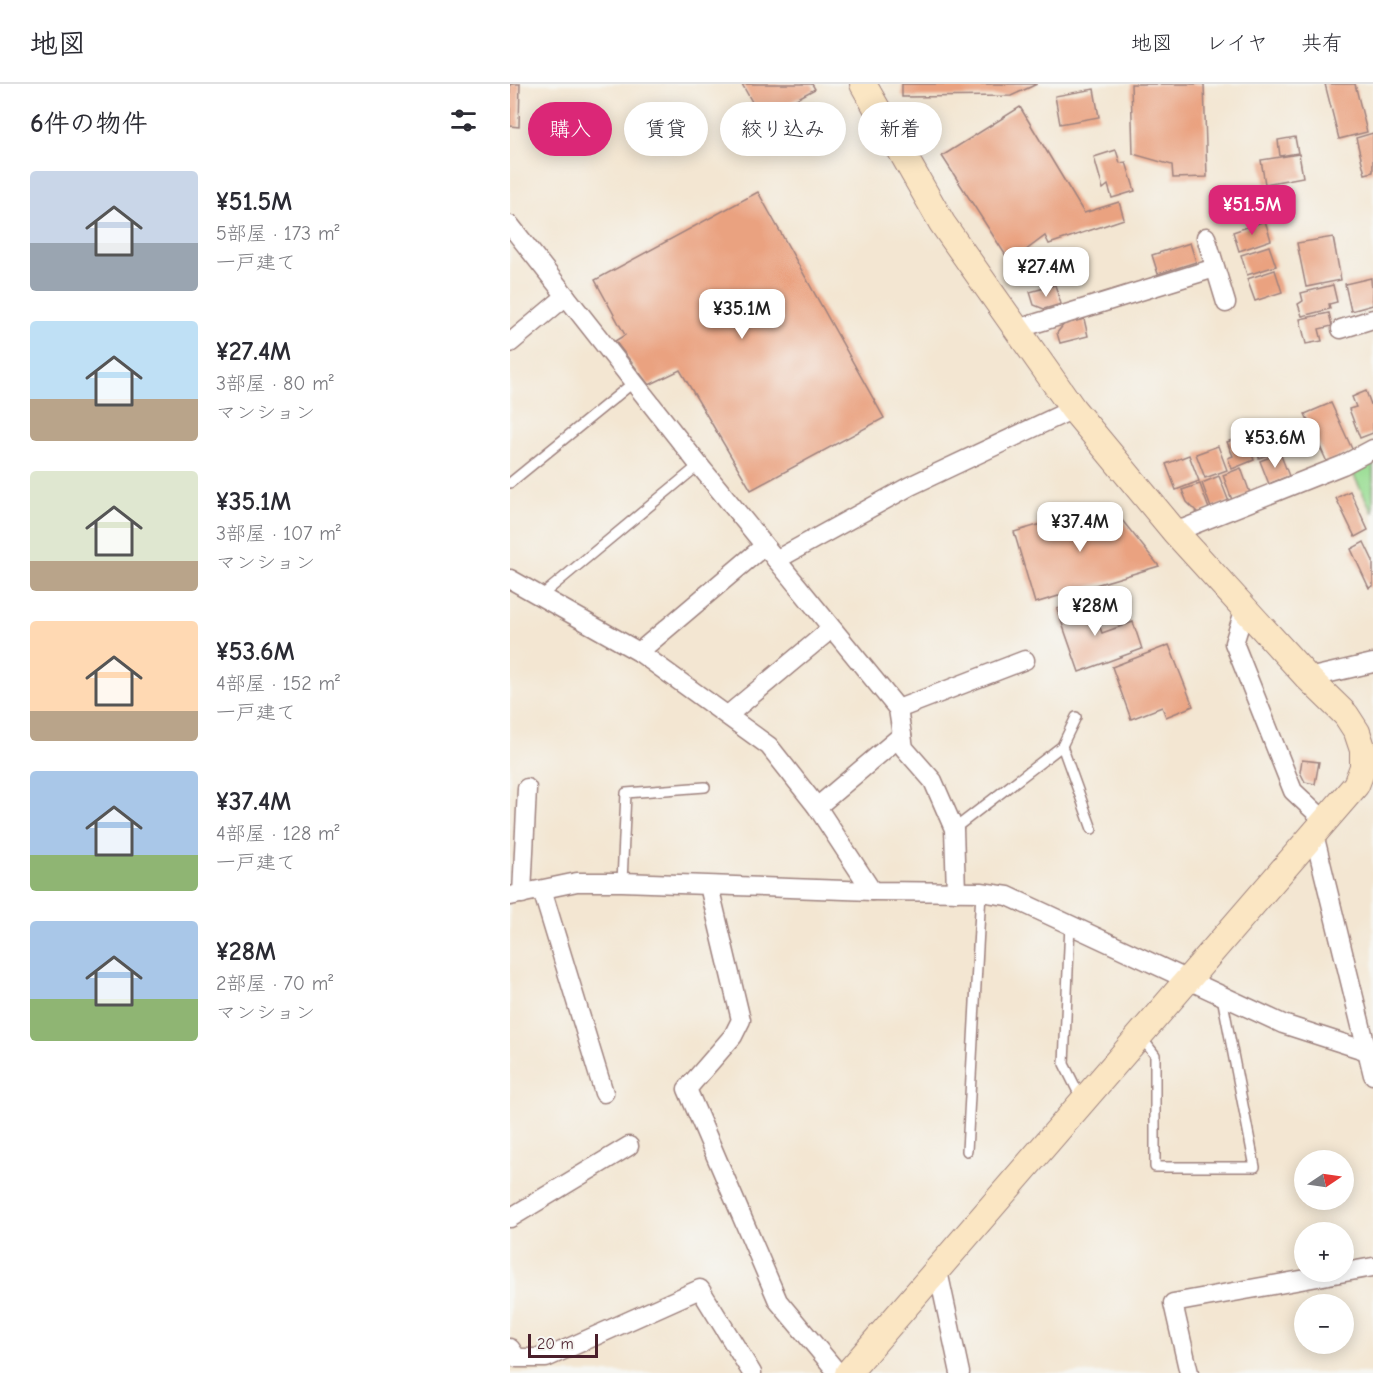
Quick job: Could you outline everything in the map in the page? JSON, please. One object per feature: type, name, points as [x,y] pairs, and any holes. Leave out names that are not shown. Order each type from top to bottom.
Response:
[{"type":"street","points":[[848,1373],[938,1271],[1186,979],[1320,828],[1356,785],[1363,767],[1363,750],[1357,732],[1346,715],[1308,678],[1175,532],[1073,409],[1014,330],[942,223],[863,84]]},
{"type":"street","points":[[510,225],[699,465],[898,709],[904,748],[933,781],[954,829],[956,892]]},
{"type":"street","points":[[1206,237],[1226,303]]},
{"type":"street","points":[[1014,330],[1215,268]]},
{"type":"street","points":[[510,343],[566,296]]},
{"type":"street","points":[[1341,329],[1373,319]]},
{"type":"street","points":[[776,560],[910,486],[1073,409]]},
{"type":"street","points":[[1175,532],[1343,465],[1373,449]]},
{"type":"street","points":[[639,652],[764,546]]},
{"type":"street","points":[[510,579],[639,652],[769,746],[817,807],[872,891]]},
{"type":"street","points":[[1245,608],[1234,643],[1293,791],[1320,828],[1373,1075]]},
{"type":"street","points":[[728,715],[831,629]]},
{"type":"street","points":[[898,709],[1025,660]]},
{"type":"street","points":[[1308,678],[1373,663]]},
{"type":"street","points":[[817,807],[902,735]]},
{"type":"street","points":[[527,788],[516,895],[577,882],[622,882],[872,891],[981,892],[1008,896],[1283,1024],[1369,1051]]},
{"type":"street","points":[[709,886],[741,1020],[733,1036],[687,1089],[778,1301],[838,1373]]},
{"type":"street","points":[[542,890],[604,1093]]},
{"type":"street","points":[[510,1218],[628,1146]]},
{"type":"street","points":[[1189,1373],[1173,1303],[1373,1267]]},
{"type":"street","points":[[938,1271],[960,1373]]},
{"type":"street","points":[[510,1348],[517,1358],[546,1358],[700,1289],[752,1373]]},
{"type":"lane","points":[[510,483],[634,382]]},
{"type":"lane","points":[[541,596],[699,465]]},
{"type":"lane","points":[[954,829],[1062,746],[1076,717]]},
{"type":"lane","points":[[1062,746],[1092,829]]},
{"type":"lane","points":[[622,882],[626,793],[705,787]]},
{"type":"lane","points":[[968,1151],[981,892]]},
{"type":"lane","points":[[1070,924],[1064,1064],[1082,1100]]},
{"type":"lane","points":[[1139,1034],[1155,1055],[1155,1167],[1255,1167],[1222,997]]},
{"type":"green space","points":[[1373,457],[1373,513],[1350,468]]},
{"type":"building","points":[[510,84],[520,84],[519,127],[510,126]]},
{"type":"building","points":[[742,84],[812,84],[815,89],[791,102],[752,102]]},
{"type":"building","points":[[902,84],[1037,84],[1011,96],[902,97]]},
{"type":"building","points":[[1131,84],[1204,84],[1207,177],[1173,178],[1172,165],[1133,154]]},
{"type":"building","points":[[1325,84],[1355,84],[1367,132],[1339,139]]},
{"type":"building","points":[[1094,89],[1099,117],[1060,124],[1055,96]]},
{"type":"building","points":[[1020,107],[1084,213],[1119,202],[1124,219],[1049,244],[1045,236],[1010,262],[942,156]]},
{"type":"building","points":[[1373,133],[1373,172],[1365,174],[1356,138]]},
{"type":"building","points":[[1295,137],[1298,153],[1280,156],[1278,140]]},
{"type":"building","points":[[1116,150],[1120,163],[1126,162],[1135,191],[1112,198],[1108,185],[1103,189],[1094,157]]},
{"type":"building","points":[[1299,154],[1303,177],[1265,184],[1261,160]]},
{"type":"building","points":[[758,192],[884,418],[751,490],[680,370],[649,385],[615,341],[625,335],[595,280]]},
{"type":"building","points":[[1265,221],[1271,240],[1239,251],[1233,232]]},
{"type":"building","points":[[1333,237],[1341,280],[1306,287],[1297,243]]},
{"type":"building","points":[[1190,243],[1196,262],[1158,274],[1152,255]]},
{"type":"building","points":[[1269,246],[1276,266],[1247,275],[1241,255]]},
{"type":"building","points":[[1275,270],[1282,292],[1255,301],[1247,279]]},
{"type":"building","points":[[1371,278],[1373,305],[1351,311],[1345,284]]},
{"type":"building","points":[[1055,285],[1061,304],[1044,309],[1034,305],[1030,292]]},
{"type":"building","points":[[1333,285],[1337,302],[1329,304],[1330,309],[1302,316],[1298,304],[1303,301],[1301,293]]},
{"type":"building","points":[[1329,313],[1332,326],[1319,329],[1322,341],[1306,344],[1300,319]]},
{"type":"building","points":[[1084,319],[1088,336],[1060,343],[1057,333],[1064,324]]},
{"type":"building","points":[[1366,391],[1373,410],[1373,433],[1360,438],[1349,409],[1356,407],[1352,397]]},
{"type":"building","points":[[1331,403],[1353,451],[1327,462],[1305,414]]},
{"type":"building","points":[[1270,426],[1279,451],[1259,458],[1251,433]]},
{"type":"building","points":[[1245,435],[1254,460],[1232,469],[1228,458],[1233,456],[1227,442]]},
{"type":"building","points":[[1218,446],[1227,470],[1205,478],[1196,454]]},
{"type":"building","points":[[1280,453],[1289,476],[1269,484],[1260,461]]},
{"type":"building","points":[[1189,455],[1199,481],[1176,490],[1166,464]]},
{"type":"building","points":[[1241,468],[1250,493],[1232,500],[1223,475]]},
{"type":"building","points":[[1219,476],[1229,502],[1211,508],[1202,483]]},
{"type":"building","points":[[1200,484],[1209,509],[1198,513],[1187,502],[1182,490]]},
{"type":"building","points":[[1350,491],[1368,530],[1355,537],[1336,498]]},
{"type":"building","points":[[1109,504],[1159,566],[1035,603],[1014,532]]},
{"type":"building","points":[[1364,542],[1373,561],[1373,586],[1369,588],[1351,549]]},
{"type":"building","points":[[1090,599],[1102,633],[1133,622],[1142,649],[1079,672],[1057,609]]},
{"type":"building","points":[[1169,645],[1193,706],[1166,717],[1162,707],[1131,719],[1112,667]]},
{"type":"building","points":[[1302,760],[1319,762],[1315,784],[1305,782],[1300,772]]}]
